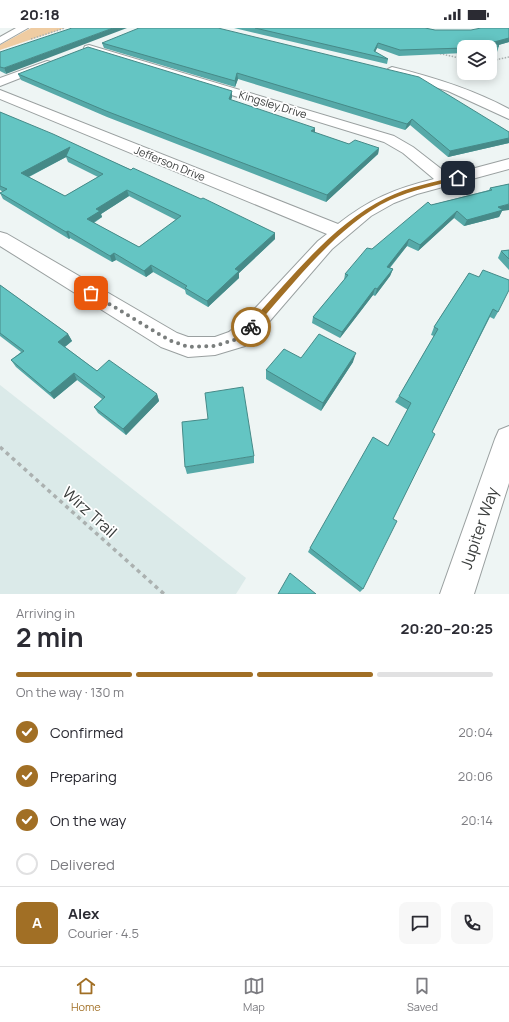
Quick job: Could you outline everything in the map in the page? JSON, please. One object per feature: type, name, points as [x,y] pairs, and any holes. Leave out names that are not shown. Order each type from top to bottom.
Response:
[{"type":"street","points":[[0,41],[23,28]]},
{"type":"street","name":"Kingsley Drive","points":[[104,42],[86,49],[389,139],[408,150],[446,181]]},
{"type":"street","points":[[0,82],[60,59]]},
{"type":"street","points":[[380,68],[433,81],[458,89],[485,101],[509,115]]},
{"type":"street","name":"Jefferson Drive","points":[[0,94],[340,232]]},
{"type":"street","points":[[0,238],[169,340],[188,347],[215,346],[237,339],[254,324],[325,245],[365,212],[388,199],[411,190],[509,164]]},
{"type":"street","name":"Jupiter Way","points":[[457,594],[509,439]]},
{"type":"path","points":[[431,52],[457,58]]},
{"type":"path","points":[[497,60],[509,57]]},
{"type":"path","name":"Wirz Trail","points":[[0,447],[164,594]]},
{"type":"shaded area","points":[[31,28],[65,28],[0,50],[0,45]]},
{"type":"shaded area","points":[[0,385],[246,578],[236,594],[0,594]]},
{"type":"building","points":[[72,28],[113,28],[4,68],[0,67],[0,52]]},
{"type":"building","points":[[139,28],[218,28],[419,77],[509,132],[509,138],[450,151],[412,119],[407,124],[237,73],[235,81],[102,43]]},
{"type":"building","points":[[255,28],[425,28],[435,30],[471,30],[481,28],[509,28],[509,38],[497,41],[457,40],[457,48],[400,50],[378,43],[374,51],[388,59]]},
{"type":"building","points":[[88,47],[232,91],[229,99],[315,128],[311,131],[349,144],[355,140],[379,148],[327,195],[106,111],[18,74]]},
{"type":"building","points":[[0,112],[53,134],[131,170],[133,168],[201,199],[203,198],[275,233],[235,269],[239,271],[207,301],[185,288],[187,286],[151,265],[144,271],[114,253],[110,256],[68,231],[66,232],[0,193],[7,189],[0,186]],"holes":[[[70,147],[66,156],[103,174],[65,196],[21,173]],[[127,190],[181,216],[139,247],[87,219],[100,211],[96,209]]]},
{"type":"building","points":[[509,184],[509,204],[498,207],[503,210],[467,220],[457,211],[420,245],[409,239],[387,267],[393,269],[377,289],[375,288],[342,332],[313,317],[348,275],[345,274],[367,248],[372,249],[428,202],[431,205],[492,190],[490,188]]},
{"type":"building","points":[[509,250],[509,259],[501,251]]},
{"type":"building","points":[[483,270],[509,280],[509,290],[498,312],[493,309],[432,432],[435,434],[393,519],[397,521],[363,589],[310,548],[373,437],[388,446],[411,403],[399,396],[438,329],[434,327],[469,273],[479,277]]},
{"type":"building","points":[[0,285],[68,334],[58,342],[97,371],[109,360],[157,394],[123,429],[94,407],[105,397],[74,373],[50,393],[11,360],[24,351],[0,333]]},
{"type":"building","points":[[319,334],[356,353],[323,403],[266,370],[284,349],[301,358]]},
{"type":"building","points":[[243,387],[254,456],[185,467],[182,422],[208,419],[205,393]]},
{"type":"building","points":[[290,573],[316,594],[278,594]]},
{"type":"way so far","points":[[91,293],[169,340],[188,347],[215,346],[237,339],[251,327]]},
{"type":"route","points":[[251,327],[325,245],[365,212],[388,199],[411,190],[458,178]]}]
